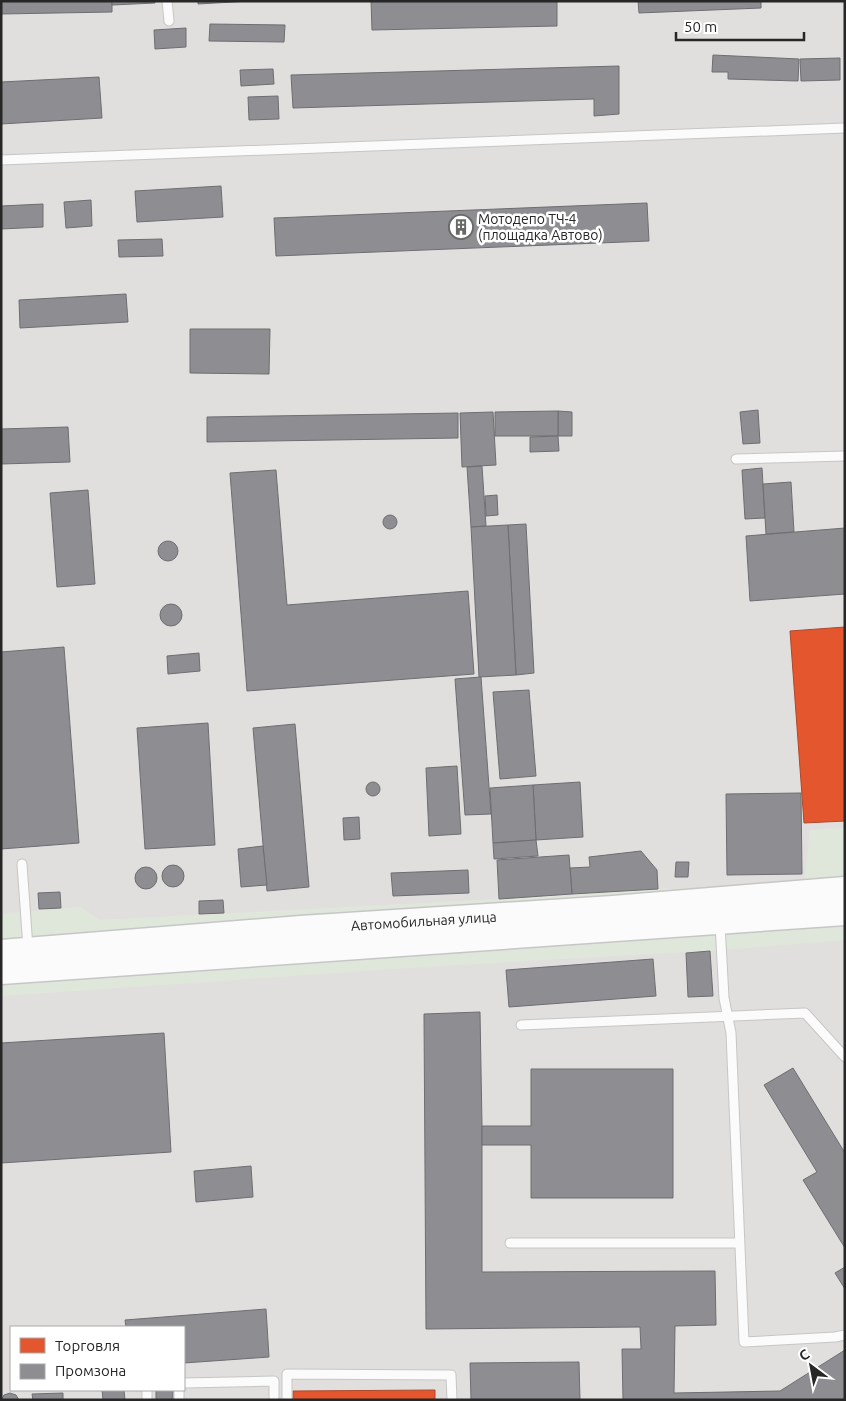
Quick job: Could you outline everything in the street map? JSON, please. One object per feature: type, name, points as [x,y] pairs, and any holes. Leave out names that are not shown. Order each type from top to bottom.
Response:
[{"type":"main road","points":[[803,894],[845,876]]},
{"type":"main road","name":"Автомобильная улица","points":[[1,953],[301,929],[845,890]]},
{"type":"main road","name":"Автомобильная улица","points":[[1,972],[845,912]]},
{"type":"lane","points":[[167,1],[168,21]]},
{"type":"lane","points":[[1,160],[845,128]]},
{"type":"lane","points":[[736,459],[845,456]]},
{"type":"lane","points":[[22,864],[28,951]]},
{"type":"lane","points":[[719,921],[724,998],[731,1033],[744,1342],[845,1335]]},
{"type":"lane","points":[[521,1025],[805,1013],[845,1057]]},
{"type":"lane","points":[[510,1244],[740,1243]]},
{"type":"lane","points":[[287,1400],[287,1374],[451,1375],[452,1400]]},
{"type":"lane","points":[[185,1383],[274,1381],[274,1400]]},
{"type":"shaded area","points":[[1,1],[845,1],[845,828],[810,830],[804,886],[658,889],[100,920],[80,907],[1,914]]},
{"type":"shaded area","points":[[845,940],[845,1400],[1,1400],[1,996],[422,967],[721,950]]},
{"type":"building: Торговля","points":[[845,627],[845,821],[804,823],[790,631]]},
{"type":"building: Торговля","points":[[435,1390],[435,1400],[293,1400],[293,1391]]},
{"type":"building: Промзона","points":[[1,1],[112,1],[112,12],[1,14]]},
{"type":"building: Промзона","points":[[112,1],[155,1],[155,3],[112,5]]},
{"type":"building: Промзона","points":[[198,1],[250,1],[198,4]]},
{"type":"building: Промзона","points":[[371,1],[557,1],[557,26],[372,30]]},
{"type":"building: Промзона","points":[[638,1],[761,1],[761,8],[639,13]]},
{"type":"building: Промзона","points":[[210,24],[285,25],[284,42],[209,41]]},
{"type":"building: Промзона","points":[[186,28],[186,47],[155,49],[154,30]]},
{"type":"building: Промзона","points":[[713,55],[799,59],[798,81],[728,79],[728,72],[712,72]]},
{"type":"building: Промзона","points":[[840,58],[840,80],[801,81],[800,59]]},
{"type":"building: Промзона","points":[[619,66],[619,114],[594,116],[594,99],[293,108],[291,75]]},
{"type":"building: Промзона","points":[[273,69],[274,84],[241,86],[240,70]]},
{"type":"building: Промзона","points":[[99,77],[102,118],[1,124],[1,82]]},
{"type":"building: Промзона","points":[[278,96],[279,119],[249,120],[248,97]]},
{"type":"building: Промзона","points":[[221,186],[223,217],[137,222],[135,191]]},
{"type":"building: Промзона","points":[[91,200],[92,226],[66,228],[64,202]]},
{"type":"building: Промзона","name":"Мотодепо ТЧ-4 (площадка Автово)","points":[[647,203],[649,241],[276,256],[274,218]]},
{"type":"building: Промзона","points":[[43,204],[43,227],[1,229],[1,206]]},
{"type":"building: Промзона","points":[[162,239],[163,256],[119,257],[118,240]]},
{"type":"building: Промзона","points":[[126,294],[128,322],[20,328],[19,300]]},
{"type":"building: Промзона","points":[[190,329],[270,329],[269,374],[190,373]]},
{"type":"building: Промзона","points":[[758,410],[760,443],[743,444],[740,412]]},
{"type":"building: Промзона","points":[[558,411],[572,412],[572,436],[558,436]]},
{"type":"building: Промзона","points":[[558,411],[558,436],[495,436],[495,412]]},
{"type":"building: Промзона","points":[[493,412],[496,465],[462,467],[460,413]]},
{"type":"building: Промзона","points":[[458,413],[458,438],[207,442],[207,417]]},
{"type":"building: Промзона","points":[[68,427],[70,462],[1,464],[1,429]]},
{"type":"building: Промзона","points":[[558,436],[559,451],[530,452],[530,437]]},
{"type":"building: Промзона","points":[[482,466],[486,526],[471,527],[467,467]]},
{"type":"building: Промзона","points":[[762,468],[765,518],[745,519],[742,470]]},
{"type":"building: Промзона","points":[[276,470],[287,605],[468,591],[474,674],[247,691],[230,473]]},
{"type":"building: Промзона","points":[[791,482],[794,532],[766,534],[763,484]]},
{"type":"building: Промзона","points":[[88,490],[95,584],[57,587],[50,493]]},
{"type":"building: Промзона","points":[[497,495],[498,515],[486,516],[485,496]]},
{"type":"building: Промзона","points":[[387,515],[393,515],[397,522],[393,529],[387,529],[383,525],[383,519]]},
{"type":"building: Промзона","points":[[526,524],[534,673],[516,675],[508,525]]},
{"type":"building: Промзона","points":[[508,525],[516,675],[479,677],[471,527]]},
{"type":"building: Промзона","points":[[845,528],[845,594],[750,601],[746,536]]},
{"type":"building: Промзона","points":[[168,541],[175,544],[178,551],[175,558],[168,561],[161,558],[158,551],[161,544]]},
{"type":"building: Промзона","points":[[171,604],[179,607],[182,615],[179,623],[171,626],[163,623],[160,615],[163,607]]},
{"type":"building: Промзона","points":[[64,647],[79,843],[1,849],[1,652]]},
{"type":"building: Промзона","points":[[199,653],[200,671],[168,674],[167,656]]},
{"type":"building: Промзона","points":[[481,677],[491,814],[465,815],[455,679]]},
{"type":"building: Промзона","points":[[529,690],[536,776],[500,779],[493,692]]},
{"type":"building: Промзона","points":[[208,723],[215,845],[145,849],[137,728]]},
{"type":"building: Промзона","points":[[295,724],[309,887],[267,891],[253,728]]},
{"type":"building: Промзона","points":[[457,766],[461,834],[429,836],[426,768]]},
{"type":"building: Промзона","points":[[370,782],[376,782],[380,789],[376,796],[370,796],[366,792],[366,786]]},
{"type":"building: Промзона","points":[[580,782],[583,837],[536,840],[533,785]]},
{"type":"building: Промзона","points":[[533,785],[536,840],[493,843],[490,788]]},
{"type":"building: Промзона","points":[[801,793],[802,874],[727,875],[726,794]]},
{"type":"building: Промзона","points":[[359,817],[360,839],[344,840],[343,818]]},
{"type":"building: Промзона","points":[[536,840],[538,856],[494,859],[493,843]]},
{"type":"building: Промзона","points":[[263,846],[267,885],[241,887],[238,849]]},
{"type":"building: Промзона","points":[[641,851],[657,870],[658,889],[572,894],[570,868],[590,867],[589,857]]},
{"type":"building: Промзона","points":[[569,855],[572,894],[499,899],[497,860]]},
{"type":"building: Промзона","points":[[676,862],[689,862],[688,877],[675,877]]},
{"type":"building: Промзона","points":[[173,865],[181,868],[184,876],[181,884],[173,887],[165,884],[162,876],[165,868]]},
{"type":"building: Промзона","points":[[146,867],[154,870],[157,878],[154,886],[146,889],[138,886],[135,878],[138,870]]},
{"type":"building: Промзона","points":[[468,870],[469,893],[393,896],[391,873]]},
{"type":"building: Промзона","points":[[60,892],[61,908],[39,909],[38,893]]},
{"type":"building: Промзона","points":[[223,900],[224,913],[199,914],[199,901]]},
{"type":"building: Промзона","points":[[710,951],[713,996],[688,997],[686,953]]},
{"type":"building: Промзона","points":[[653,959],[656,996],[509,1007],[506,970]]},
{"type":"building: Промзона","points":[[480,1012],[482,1272],[715,1271],[716,1325],[675,1326],[674,1393],[780,1391],[845,1350],[845,1400],[623,1400],[622,1349],[641,1349],[640,1327],[426,1329],[424,1014]]},
{"type":"building: Промзона","points":[[164,1033],[171,1152],[1,1163],[1,1043]]},
{"type":"building: Промзона","points":[[793,1068],[845,1153],[845,1248],[803,1180],[817,1172],[764,1085]]},
{"type":"building: Промзона","points":[[531,1069],[673,1069],[673,1198],[531,1198],[531,1145],[482,1145],[482,1126],[531,1126]]},
{"type":"building: Промзона","points":[[251,1166],[253,1197],[196,1202],[194,1171]]},
{"type":"building: Промзона","points":[[845,1267],[845,1289],[835,1273]]},
{"type":"building: Промзона","points":[[266,1309],[269,1357],[185,1363],[185,1326],[126,1326],[125,1320]]},
{"type":"building: Промзона","points":[[579,1362],[580,1400],[471,1400],[470,1363]]},
{"type":"building: Промзона","points":[[102,1391],[124,1391],[125,1400],[103,1400]]},
{"type":"building: Промзона","points":[[156,1391],[173,1391],[173,1400],[156,1400]]},
{"type":"building: Промзона","points":[[10,1393],[16,1395],[19,1400],[1,1400],[4,1395]]},
{"type":"building: Промзона","points":[[63,1393],[63,1400],[33,1400],[32,1394]]},
{"type":"place","name":"Мотодепо ТЧ-4 (площадка Автово)","points":[[461,227]]}]
